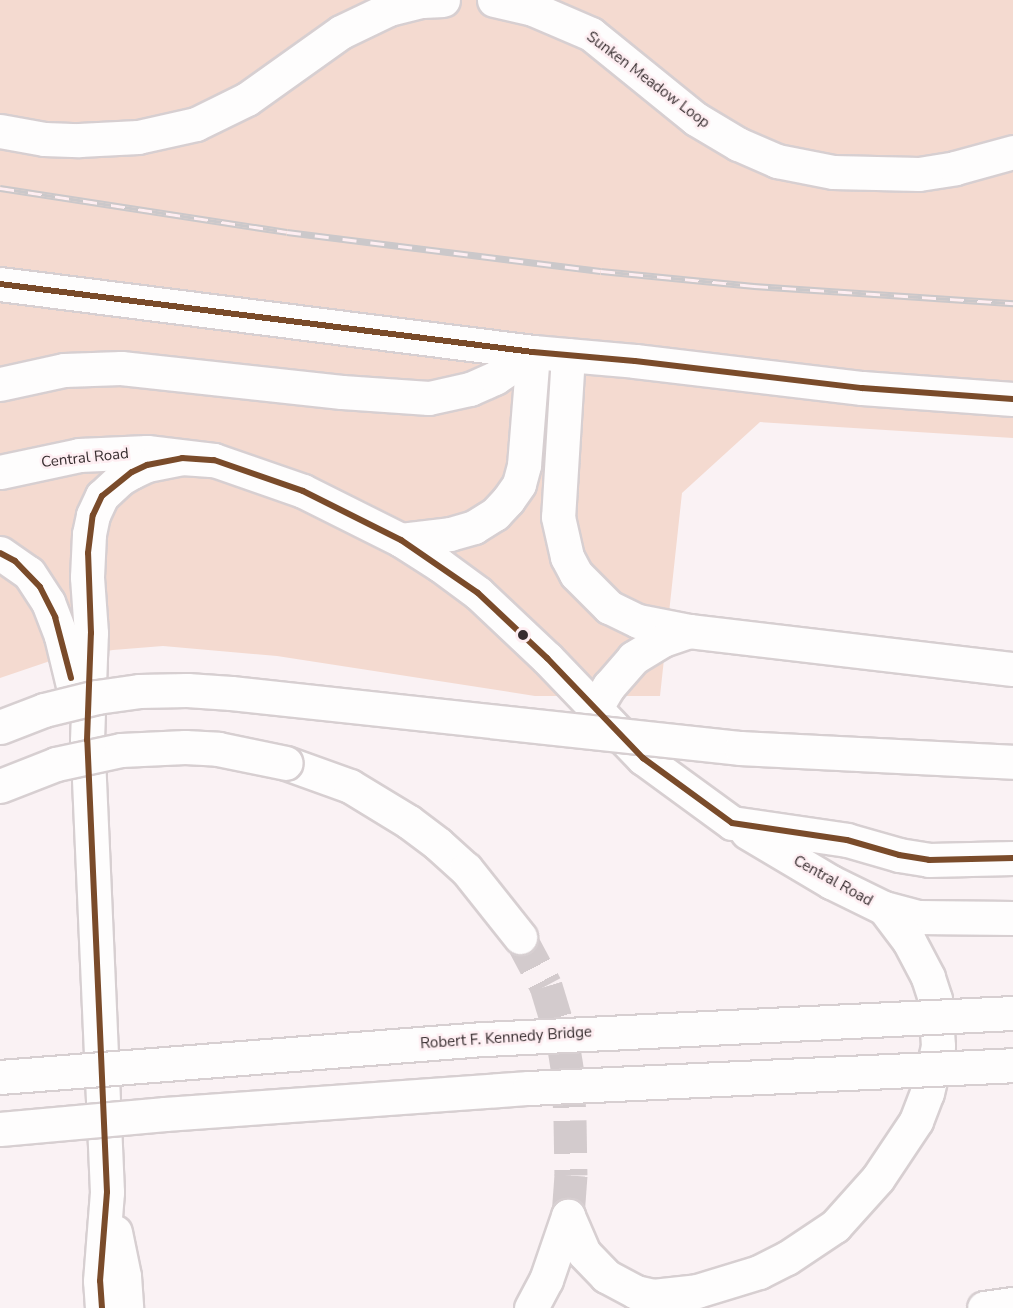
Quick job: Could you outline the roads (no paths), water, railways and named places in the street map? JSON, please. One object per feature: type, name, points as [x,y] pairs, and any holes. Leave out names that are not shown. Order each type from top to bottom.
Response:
[{"type":"main road","points":[[0,131],[44,139],[110,139],[138,137],[196,124],[247,99],[341,32],[389,9],[422,1],[443,0]]},
{"type":"main road","name":"Sunken Meadow Loop","points":[[494,0],[533,9],[591,34],[696,119],[738,144],[777,161],[833,172],[919,174],[1013,152]]},
{"type":"main road","points":[[0,284],[533,352],[862,388],[1013,399]]},
{"type":"main road","points":[[0,384],[33,375],[96,367],[154,370],[407,398],[448,394],[470,389],[495,378],[533,352]]},
{"type":"main road","points":[[401,540],[450,534],[474,527],[495,514],[508,500],[519,484],[524,465],[533,352]]},
{"type":"main road","points":[[568,355],[557,494],[558,517],[567,557],[576,574],[609,608],[638,621],[689,631],[1013,669]]},
{"type":"main road","name":"Central Road","points":[[0,472],[39,462],[114,452],[178,454],[214,460],[303,491],[401,540],[441,565],[478,593],[541,651],[643,758],[732,823],[831,882],[884,908],[918,916],[1013,918]]},
{"type":"main road","points":[[102,1308],[100,1281],[107,1192],[87,740],[91,633],[87,569],[93,515],[110,488],[132,472],[147,465],[182,458],[214,460]]},
{"type":"main road","points":[[0,553],[29,573],[48,602],[61,636],[87,740]]},
{"type":"main road","points":[[595,709],[609,686],[633,658],[663,640],[689,631]]},
{"type":"main road","points":[[0,727],[44,710],[97,697],[139,691],[187,690],[741,748],[1013,762]]},
{"type":"main road","points":[[0,786],[56,764],[121,750],[185,747],[218,749],[286,763],[350,786],[400,816],[438,844],[466,869],[520,938]]},
{"type":"main road","name":"Central Road","points":[[732,823],[847,840],[899,855],[929,860],[1013,858]]},
{"type":"main road","points":[[531,1308],[546,1280],[568,1216],[584,1253],[606,1276],[636,1293],[663,1296],[728,1283],[787,1258],[835,1226],[865,1194],[916,1120],[927,1093],[938,1046],[938,1022],[928,977],[909,941],[884,908]]},
{"type":"main road","name":"Robert F. Kennedy Bridge","points":[[0,1077],[485,1039],[1013,1013]]},
{"type":"main road","points":[[0,1129],[165,1114],[529,1088],[1013,1065]]},
{"type":"main road","points":[[107,1192],[124,1276],[126,1308]]},
{"type":"main road","points":[[984,1308],[1013,1304]]},
{"type":"tunnel","points":[[520,937],[546,986],[563,1042],[568,1074],[570,1120],[571,1175],[568,1216]]},
{"type":"railway","points":[[0,188],[287,232],[601,271],[754,286],[1013,303]]}]
